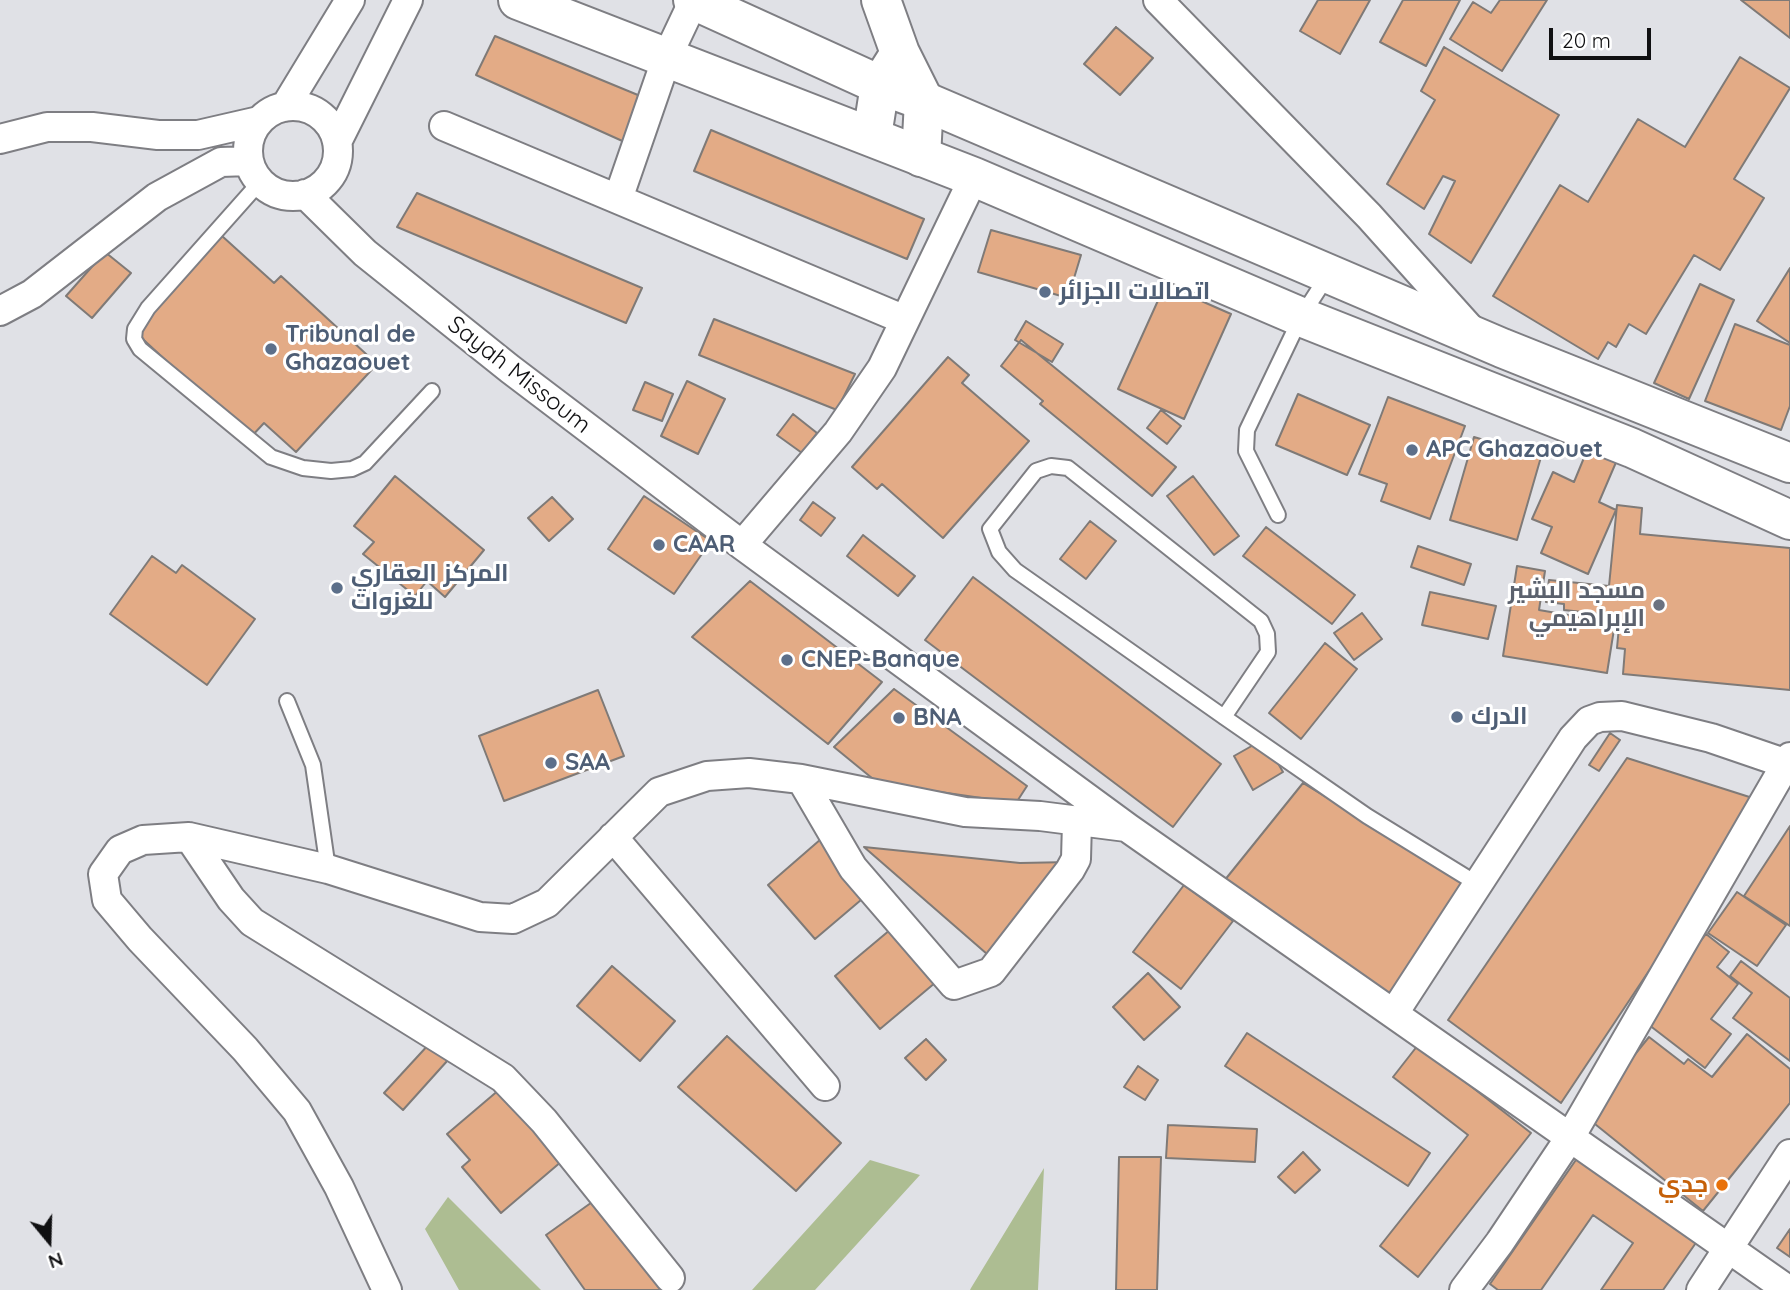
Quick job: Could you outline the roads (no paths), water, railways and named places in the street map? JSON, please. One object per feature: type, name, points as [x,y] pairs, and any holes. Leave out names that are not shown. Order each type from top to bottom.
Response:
[{"type":"main road","points":[[518,0],[872,135],[1301,317],[1632,448],[1790,520]]},
{"type":"main road","points":[[694,0],[880,86],[925,101],[1329,274],[1790,463]]},
{"type":"main road","points":[[881,0],[900,53],[925,101],[921,157]]},
{"type":"main road","points":[[872,135],[880,86],[900,53]]},
{"type":"street","points":[[285,107],[350,0]]},
{"type":"street","points":[[0,311],[32,293],[157,197],[221,162],[254,171],[281,194],[304,194],[327,180],[337,155],[337,142],[408,0]]},
{"type":"street","points":[[618,199],[667,57],[694,0]]},
{"type":"street","points":[[1158,0],[1369,216],[1476,335]]},
{"type":"street","points":[[254,171],[252,133],[259,121],[271,112],[285,107],[312,111],[323,118],[337,142]]},
{"type":"street","points":[[0,139],[47,127],[92,127],[159,135],[198,135],[259,121]]},
{"type":"street","points":[[444,125],[905,320]]},
{"type":"street","points":[[742,545],[838,432],[882,368],[974,177]]},
{"type":"street","name":"Sayah Missoum","points":[[304,194],[365,253],[510,369],[742,545],[1128,828],[1394,1013],[1569,1139],[1729,1246],[1788,1290]]},
{"type":"street","points":[[1394,1013],[1580,728],[1600,717],[1622,716],[1711,738],[1789,762],[1569,1139],[1500,1242],[1464,1290]]},
{"type":"street","points":[[387,1290],[339,1187],[297,1111],[245,1049],[107,900],[103,874],[120,850],[144,840],[189,837],[328,869],[480,917],[513,919],[547,903],[659,792],[707,776],[749,773],[801,779],[965,812],[1040,816],[1128,828]]},
{"type":"street","points":[[801,779],[853,868],[954,985],[991,972],[1070,870],[1076,859],[1077,822]]},
{"type":"street","points":[[189,837],[231,899],[252,922],[503,1078],[544,1121],[670,1278]]},
{"type":"street","points":[[613,837],[825,1086]]},
{"type":"street","points":[[1701,1290],[1790,1154]]},
{"type":"lane","points":[[254,171],[148,308],[135,329],[134,339],[139,349],[271,457],[303,468],[331,471],[352,469],[365,463],[432,391]]},
{"type":"lane","points":[[1278,515],[1246,451],[1247,430],[1301,317],[1329,274]]},
{"type":"lane","points":[[1224,717],[1268,652],[1267,634],[1261,621],[1068,468],[1051,466],[1036,471],[990,529],[999,551],[1015,570],[1224,717],[1367,816],[1479,885]]},
{"type":"lane","points":[[288,701],[313,765],[328,869]]},
{"type":"place","name":"اتصالات الجزائر","points":[[1045,292]]},
{"type":"place","name":"Tribunal de Ghazaouet","points":[[271,349]]},
{"type":"place","name":"APC Ghazaouet","points":[[1412,450]]},
{"type":"place","name":"CAAR","points":[[659,545]]},
{"type":"place","name":"المركز العقاري للغزوات","points":[[337,588]]},
{"type":"place","name":"مسجد البشير الإبراهيمي","points":[[1659,605]]},
{"type":"place","name":"CNEP-Banque","points":[[787,660]]},
{"type":"place","name":"الدرك","points":[[1457,717]]},
{"type":"place","name":"BNA","points":[[899,718]]},
{"type":"place","name":"SAA","points":[[551,763]]},
{"type":"place","name":"جدي","points":[[1722,1185]]}]
